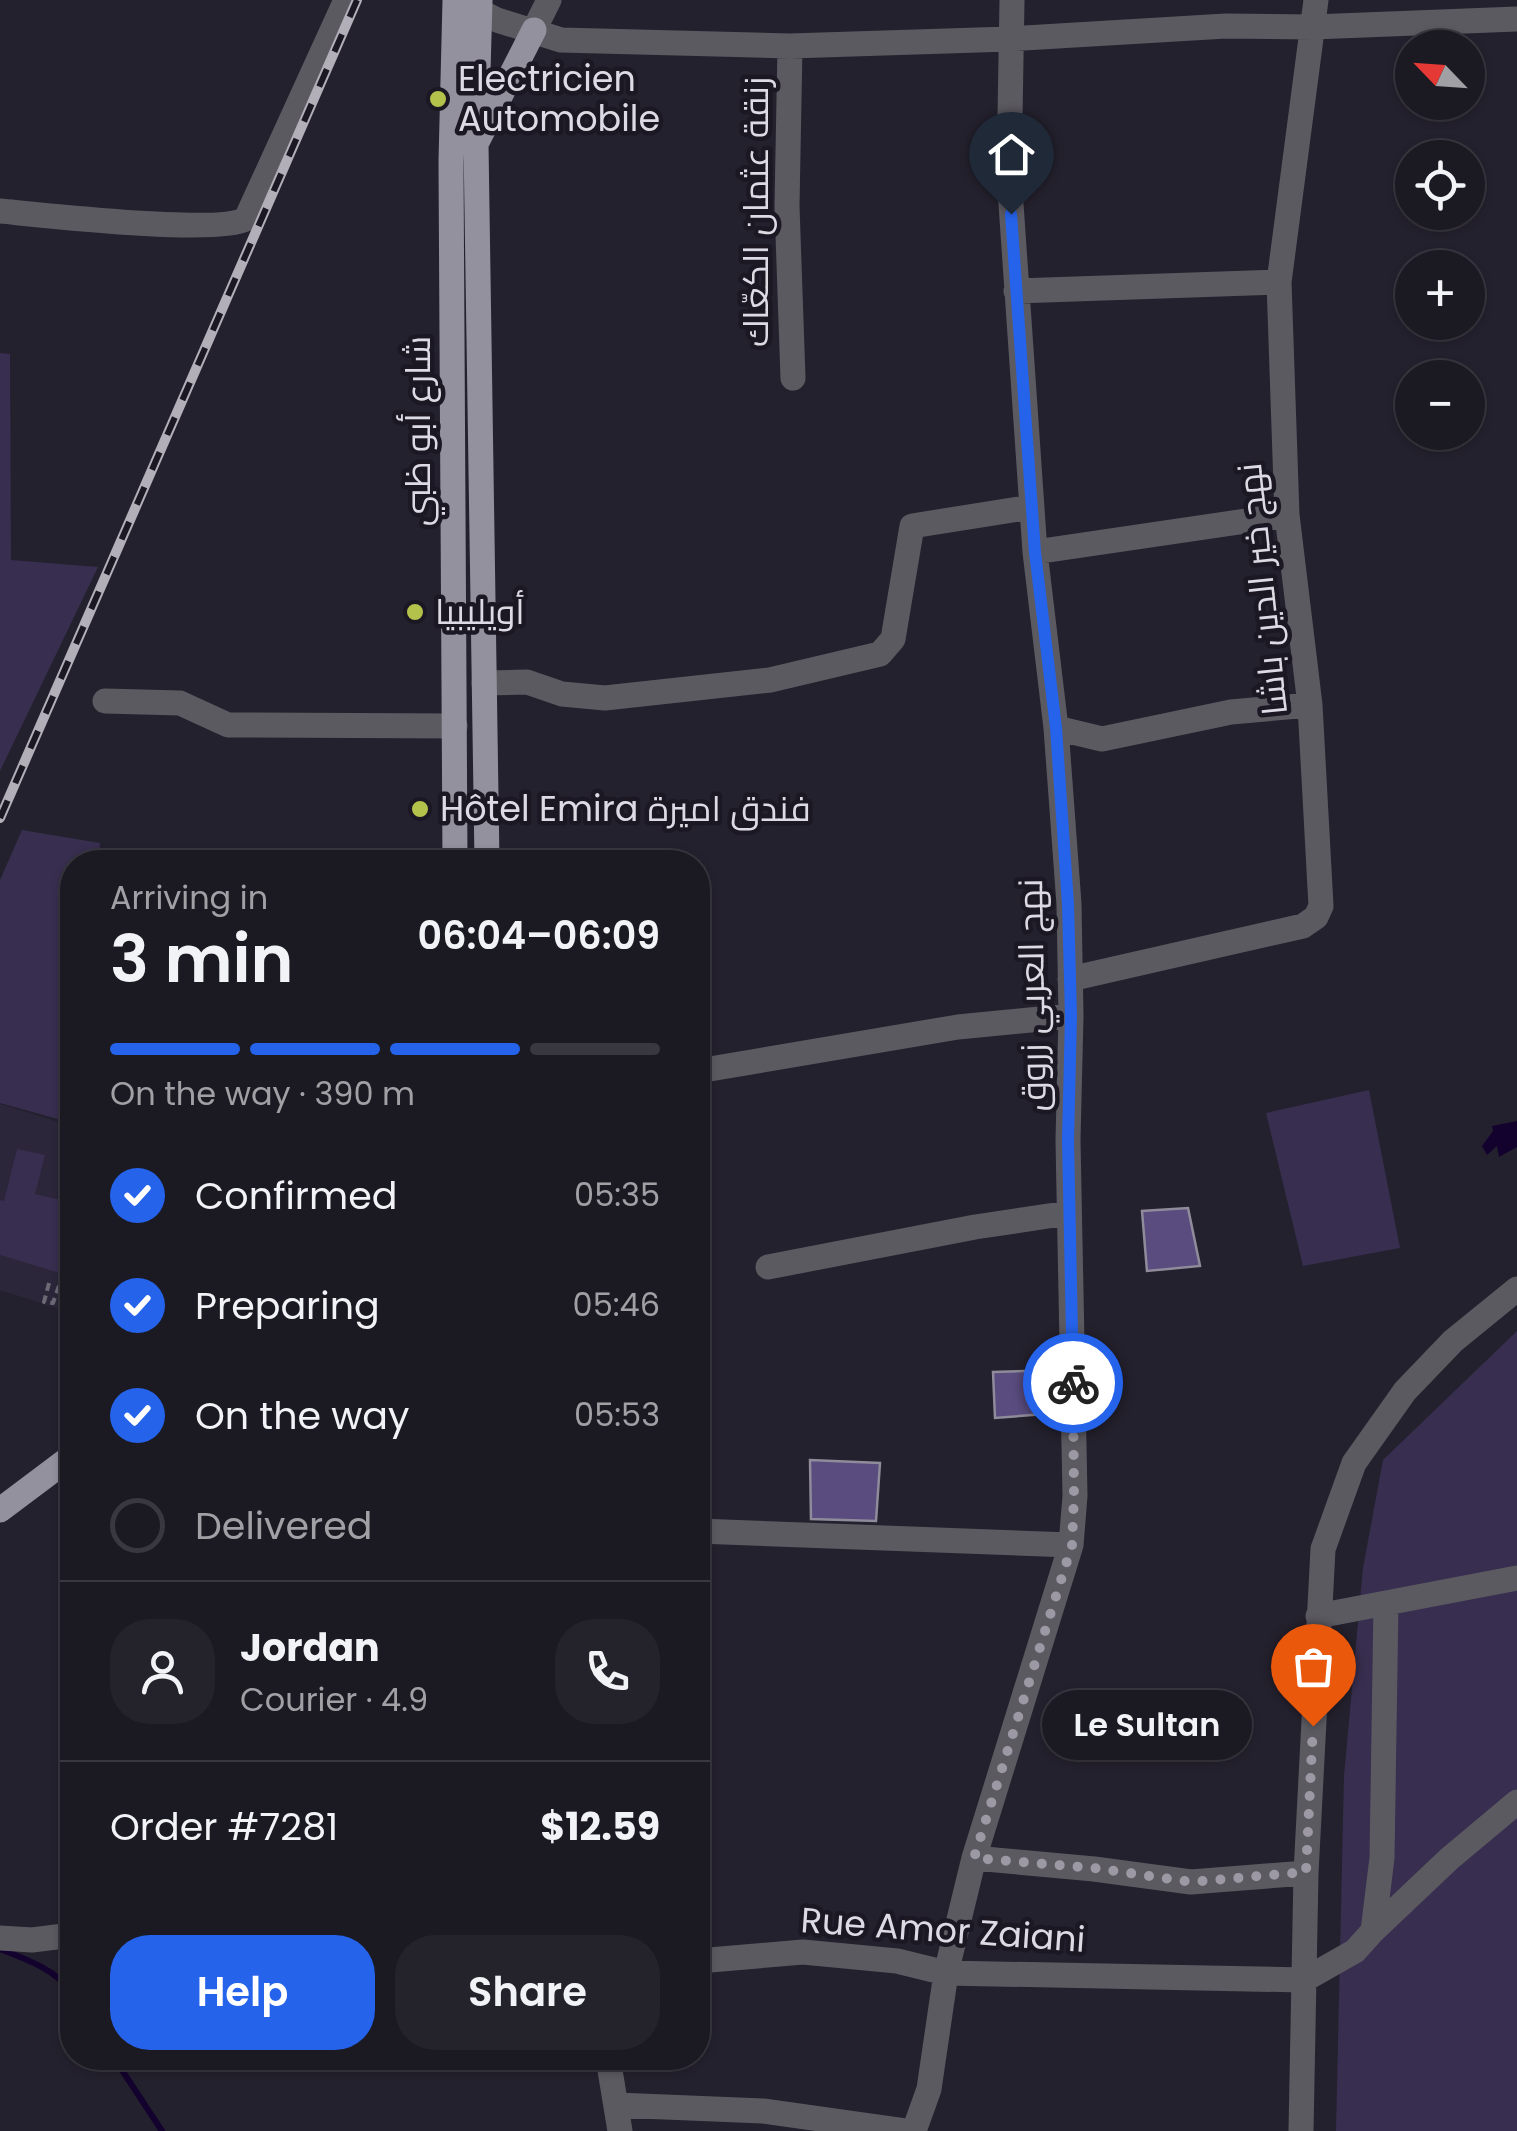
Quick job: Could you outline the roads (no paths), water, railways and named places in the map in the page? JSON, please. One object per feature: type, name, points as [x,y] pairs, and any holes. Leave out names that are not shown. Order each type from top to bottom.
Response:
[{"type":"main road","name":"شارع أبو ظبي","points":[[468,2],[476,144],[487,850]]},
{"type":"main road","name":"شارع أبو ظبي","points":[[455,850],[451,161],[468,2]]},
{"type":"main road","points":[[476,144],[534,30]]},
{"type":"main road","points":[[454,586],[483,586]]},
{"type":"main road","points":[[0,1510],[60,1465]]},
{"type":"street","points":[[0,211],[197,226],[238,223],[246,218],[346,0]]},
{"type":"street","points":[[534,30],[549,0]]},
{"type":"street","name":"نهج العربي زروق","points":[[914,2131],[934,2066],[946,1973],[974,1858],[1072,1545],[1068,904],[1056,728],[1035,552],[1016,291],[1009,175],[1012,0]]},
{"type":"street","name":"نهج خير الدين باشا","points":[[1070,979],[1304,926],[1321,906],[1310,705],[1287,515],[1279,282],[1316,0]]},
{"type":"street","points":[[468,2],[504,22],[560,40],[790,46],[1009,39],[1226,26],[1314,27],[1517,19]]},
{"type":"street","name":"زنقة عثمان الكعّاك","points":[[790,46],[786,206],[792,378]]},
{"type":"street","points":[[1016,291],[1279,282]]},
{"type":"street","points":[[484,683],[528,682],[562,694],[605,698],[770,680],[880,654],[893,638],[912,526],[1032,506]]},
{"type":"street","points":[[1035,552],[1287,515]]},
{"type":"street","points":[[105,702],[180,703],[228,725],[455,726]]},
{"type":"street","points":[[1056,728],[1102,739],[1232,712],[1310,705]]},
{"type":"street","points":[[710,1069],[958,1027],[1071,1016]]},
{"type":"street","points":[[768,1267],[1068,1213]]},
{"type":"street","points":[[1301,2131],[1306,1872],[1322,1549],[1354,1463],[1405,1391],[1452,1341],[1517,1288]]},
{"type":"street","points":[[710,1532],[1072,1545]]},
{"type":"street","points":[[1318,1616],[1516,1579]]},
{"type":"street","points":[[1373,1930],[1382,1858],[1386,1603]]},
{"type":"street","points":[[1304,1980],[1356,1951],[1449,1859],[1517,1802]]},
{"type":"street","points":[[974,1858],[1094,1868],[1191,1882],[1306,1872]]},
{"type":"street","points":[[0,1938],[60,1936]]},
{"type":"street","name":"Rue Amor Zaiani","points":[[710,1959],[802,1952],[897,1961],[946,1973],[1304,1980]]},
{"type":"street","points":[[610,2070],[618,2118],[762,2110],[904,2131]]},
{"type":"waterway","points":[[0,1949],[30,1961],[60,1980]]},
{"type":"waterway","points":[[122,2070],[162,2131]]},
{"type":"railway","points":[[0,818],[357,0]]},
{"type":"place","name":"Electricien Automobile","points":[[438,99]]},
{"type":"place","name":"أويليبيا","points":[[415,612]]},
{"type":"place","name":"Hôtel Emira فندق اميرة","points":[[420,809]]},
{"type":"place","name":"Le Sultan","points":[[1313,1726]]}]
